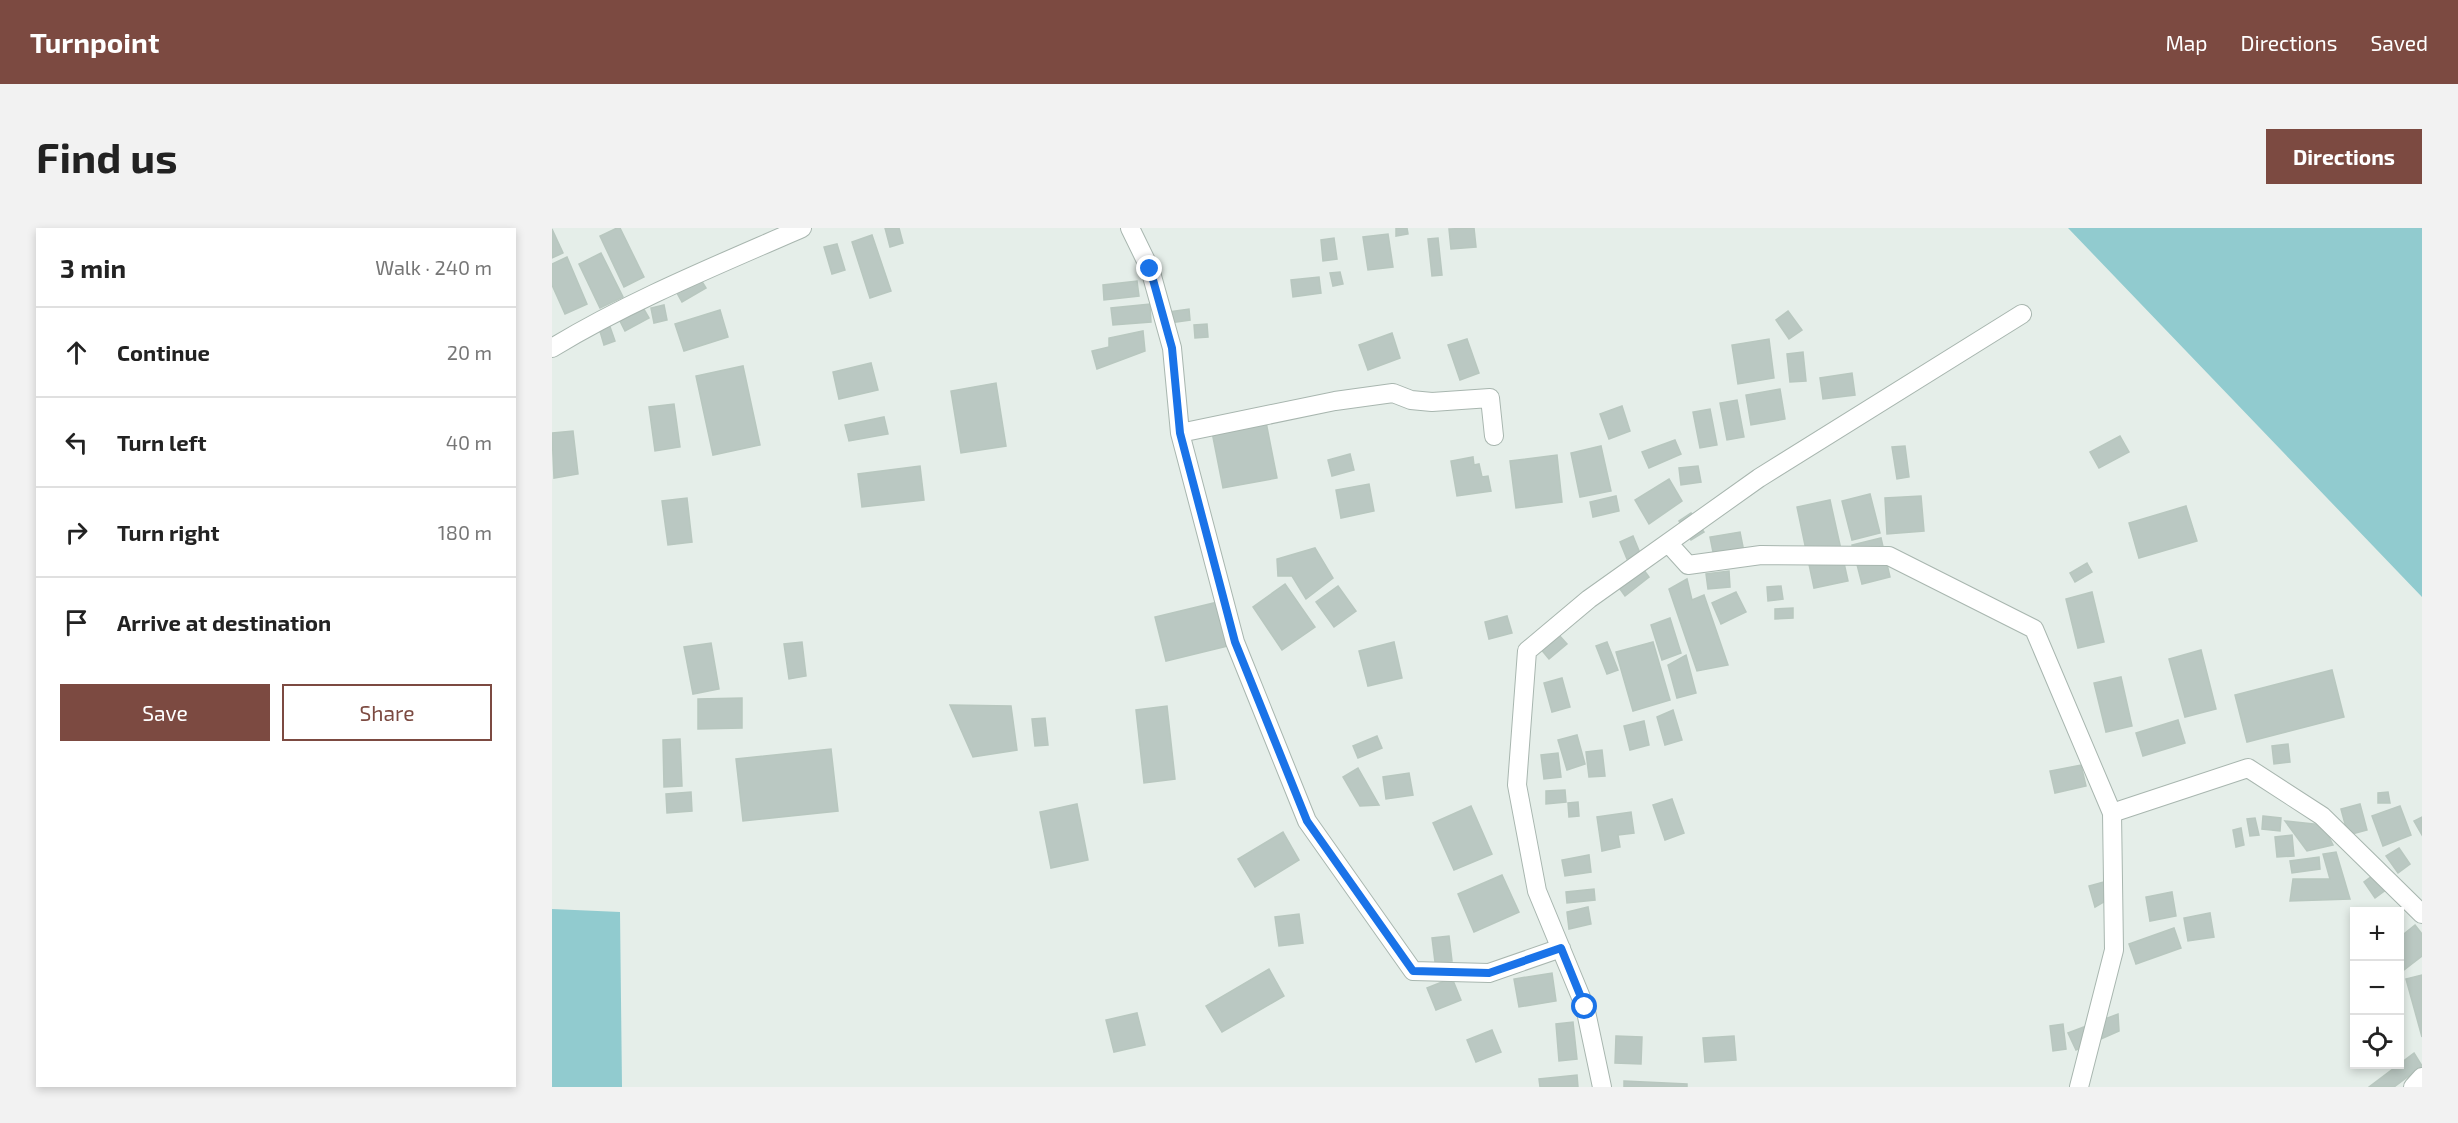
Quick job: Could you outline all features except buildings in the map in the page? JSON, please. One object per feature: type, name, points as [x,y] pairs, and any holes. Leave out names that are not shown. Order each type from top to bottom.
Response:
[{"type":"street","points":[[552,348],[573,335],[694,276],[802,228]]},
{"type":"street","points":[[1130,228],[1150,269],[1172,348],[1180,433],[1235,642],[1307,821],[1413,971],[1489,973],[1561,948]]},
{"type":"street","points":[[1602,1087],[1585,1007],[1537,891],[1517,785],[1527,651],[1590,599],[1759,478],[2022,314]]},
{"type":"street","points":[[1180,433],[1335,401],[1393,393],[1411,400],[1432,402],[1490,398],[1494,436]]},
{"type":"street","points":[[1669,544],[1688,565],[1761,555],[1889,556],[2034,629],[2112,813],[2114,950],[2079,1087]]},
{"type":"street","points":[[2112,813],[2248,768],[2322,816],[2422,914]]},
{"type":"street","points":[[2413,1087],[2422,1077]]},
{"type":"water","points":[[2068,228],[2422,228],[2422,597]]},
{"type":"water","points":[[552,909],[620,912],[622,1087],[552,1087]]},
{"type":"route","points":[[1150,269],[1172,348],[1180,433],[1235,642],[1307,821],[1413,971],[1489,973],[1561,948],[1585,1007]]}]
